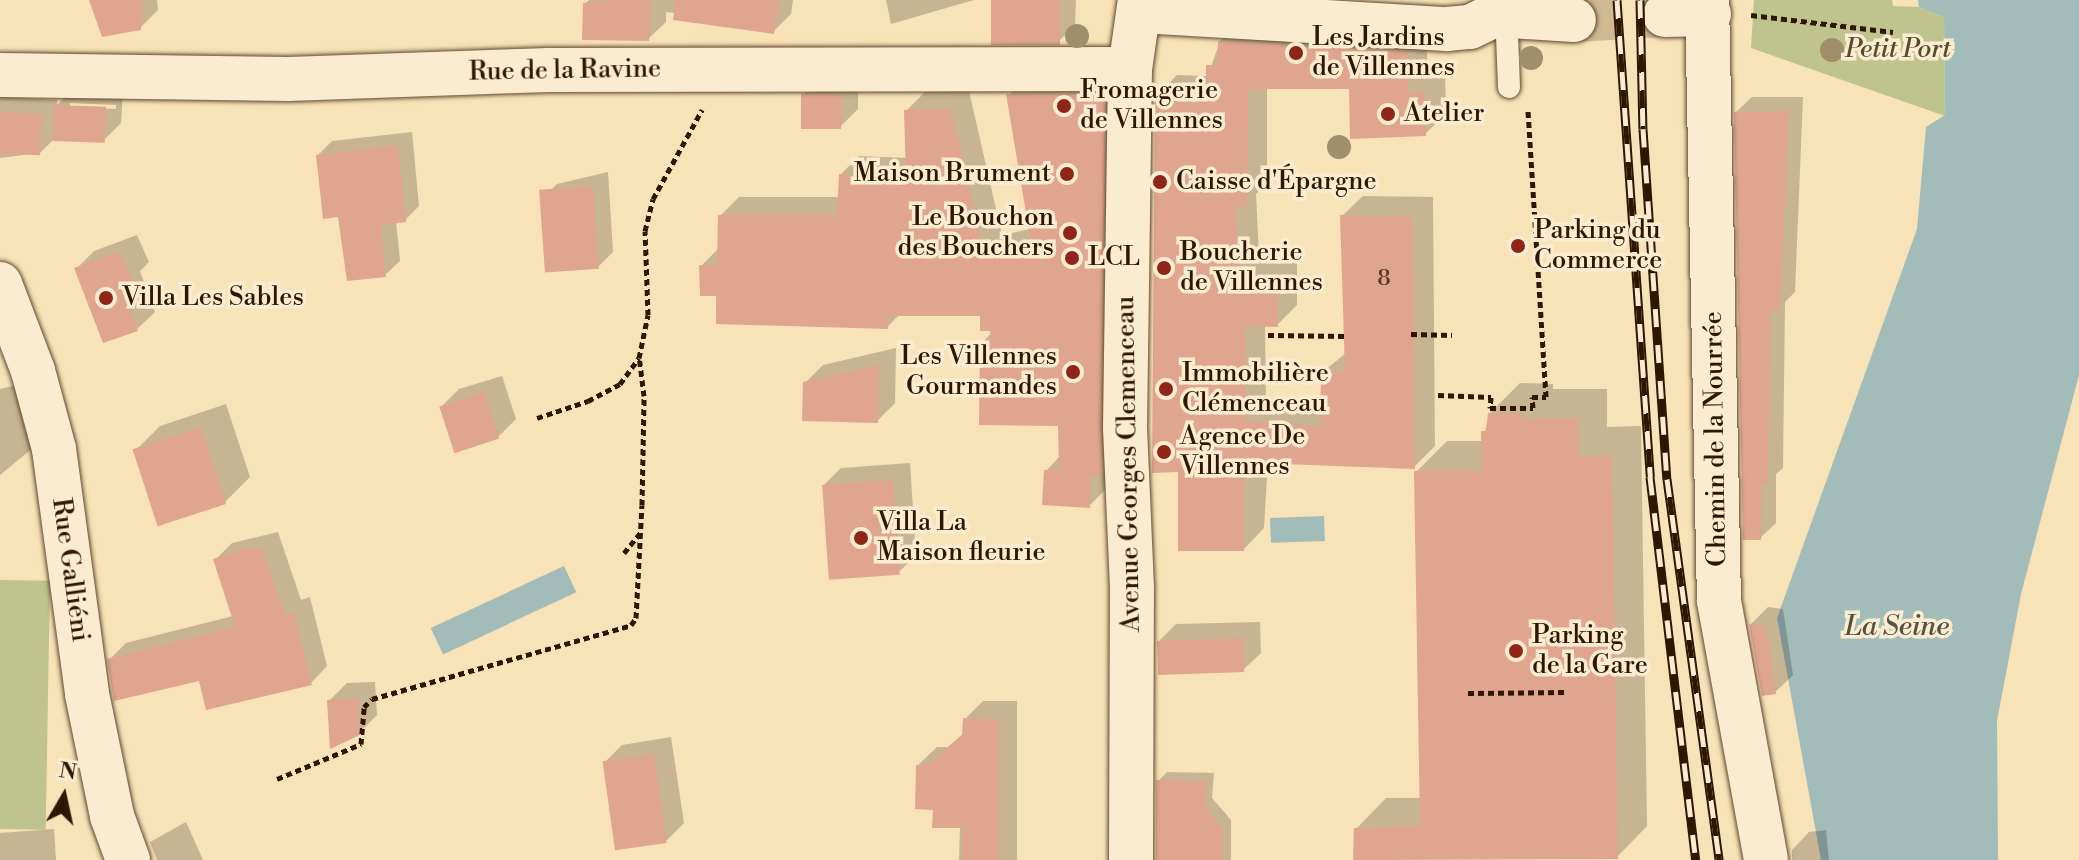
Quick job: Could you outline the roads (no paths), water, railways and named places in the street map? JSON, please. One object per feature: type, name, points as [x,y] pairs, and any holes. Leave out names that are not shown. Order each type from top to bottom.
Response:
[{"type":"street","points":[[1140,6],[1446,29],[1470,27],[1498,8],[1574,20]]},
{"type":"street","name":"Avenue Georges Clemenceau","points":[[1131,860],[1132,588],[1125,427],[1130,69],[1140,6]]},
{"type":"street","points":[[1665,15],[1708,7]]},
{"type":"street","name":"Chemin de la Nourrée","points":[[1708,7],[1719,601],[1766,860]]},
{"type":"street","name":"Rue de la Ravine","points":[[0,75],[288,79],[703,70],[1130,69]]},
{"type":"street","name":"Rue Galliéni","points":[[0,284],[33,371],[54,449],[87,694],[112,816],[128,860]]},
{"type":"lane","points":[[1498,8],[1507,35],[1518,93]]},
{"type":"water","name":"La Seine","points":[[1918,0],[2079,0],[2079,375],[2021,594],[1997,721],[1998,860],[1821,860],[1777,618],[1917,229],[1926,127],[1945,115],[1944,17],[1919,7]]},
{"type":"water","points":[[1324,516],[1325,541],[1271,543],[1270,518]]},
{"type":"water","points":[[564,566],[576,592],[443,654],[431,628]]},
{"type":"tunnel","points":[[1574,20],[1665,15]]},
{"type":"railway","points":[[1617,0],[1650,477],[1696,860]]},
{"type":"railway","points":[[1640,0],[1643,129],[1667,479],[1719,860]]},
{"type":"place","name":"Les Jardins de Villennes","points":[[1296,53]]},
{"type":"place","name":"Fromagerie de Villennes","points":[[1064,106]]},
{"type":"place","name":"Atelier","points":[[1388,114]]},
{"type":"place","name":"Maison Brument","points":[[1067,174]]},
{"type":"place","name":"Caisse d'Épargne","points":[[1160,182]]},
{"type":"place","name":"Le Bouchon des Bouchers","points":[[1070,233]]},
{"type":"place","name":"Parking du Commerce","points":[[1518,246]]},
{"type":"place","name":"LCL","points":[[1072,258]]},
{"type":"place","name":"Boucherie de Villennes","points":[[1164,268]]},
{"type":"place","name":"Villa Les Sables","points":[[106,298]]},
{"type":"place","name":"Les Villennes Gourmandes","points":[[1073,372]]},
{"type":"place","name":"Immobilière Clémenceau","points":[[1166,389]]},
{"type":"place","name":"Agence De Villennes","points":[[1164,452]]},
{"type":"place","name":"Villa La Maison fleurie","points":[[861,538]]},
{"type":"place","name":"Parking de la Gare","points":[[1516,651]]},
{"type":"park label","name":"Petit Port","points":[[1898,50]]}]
